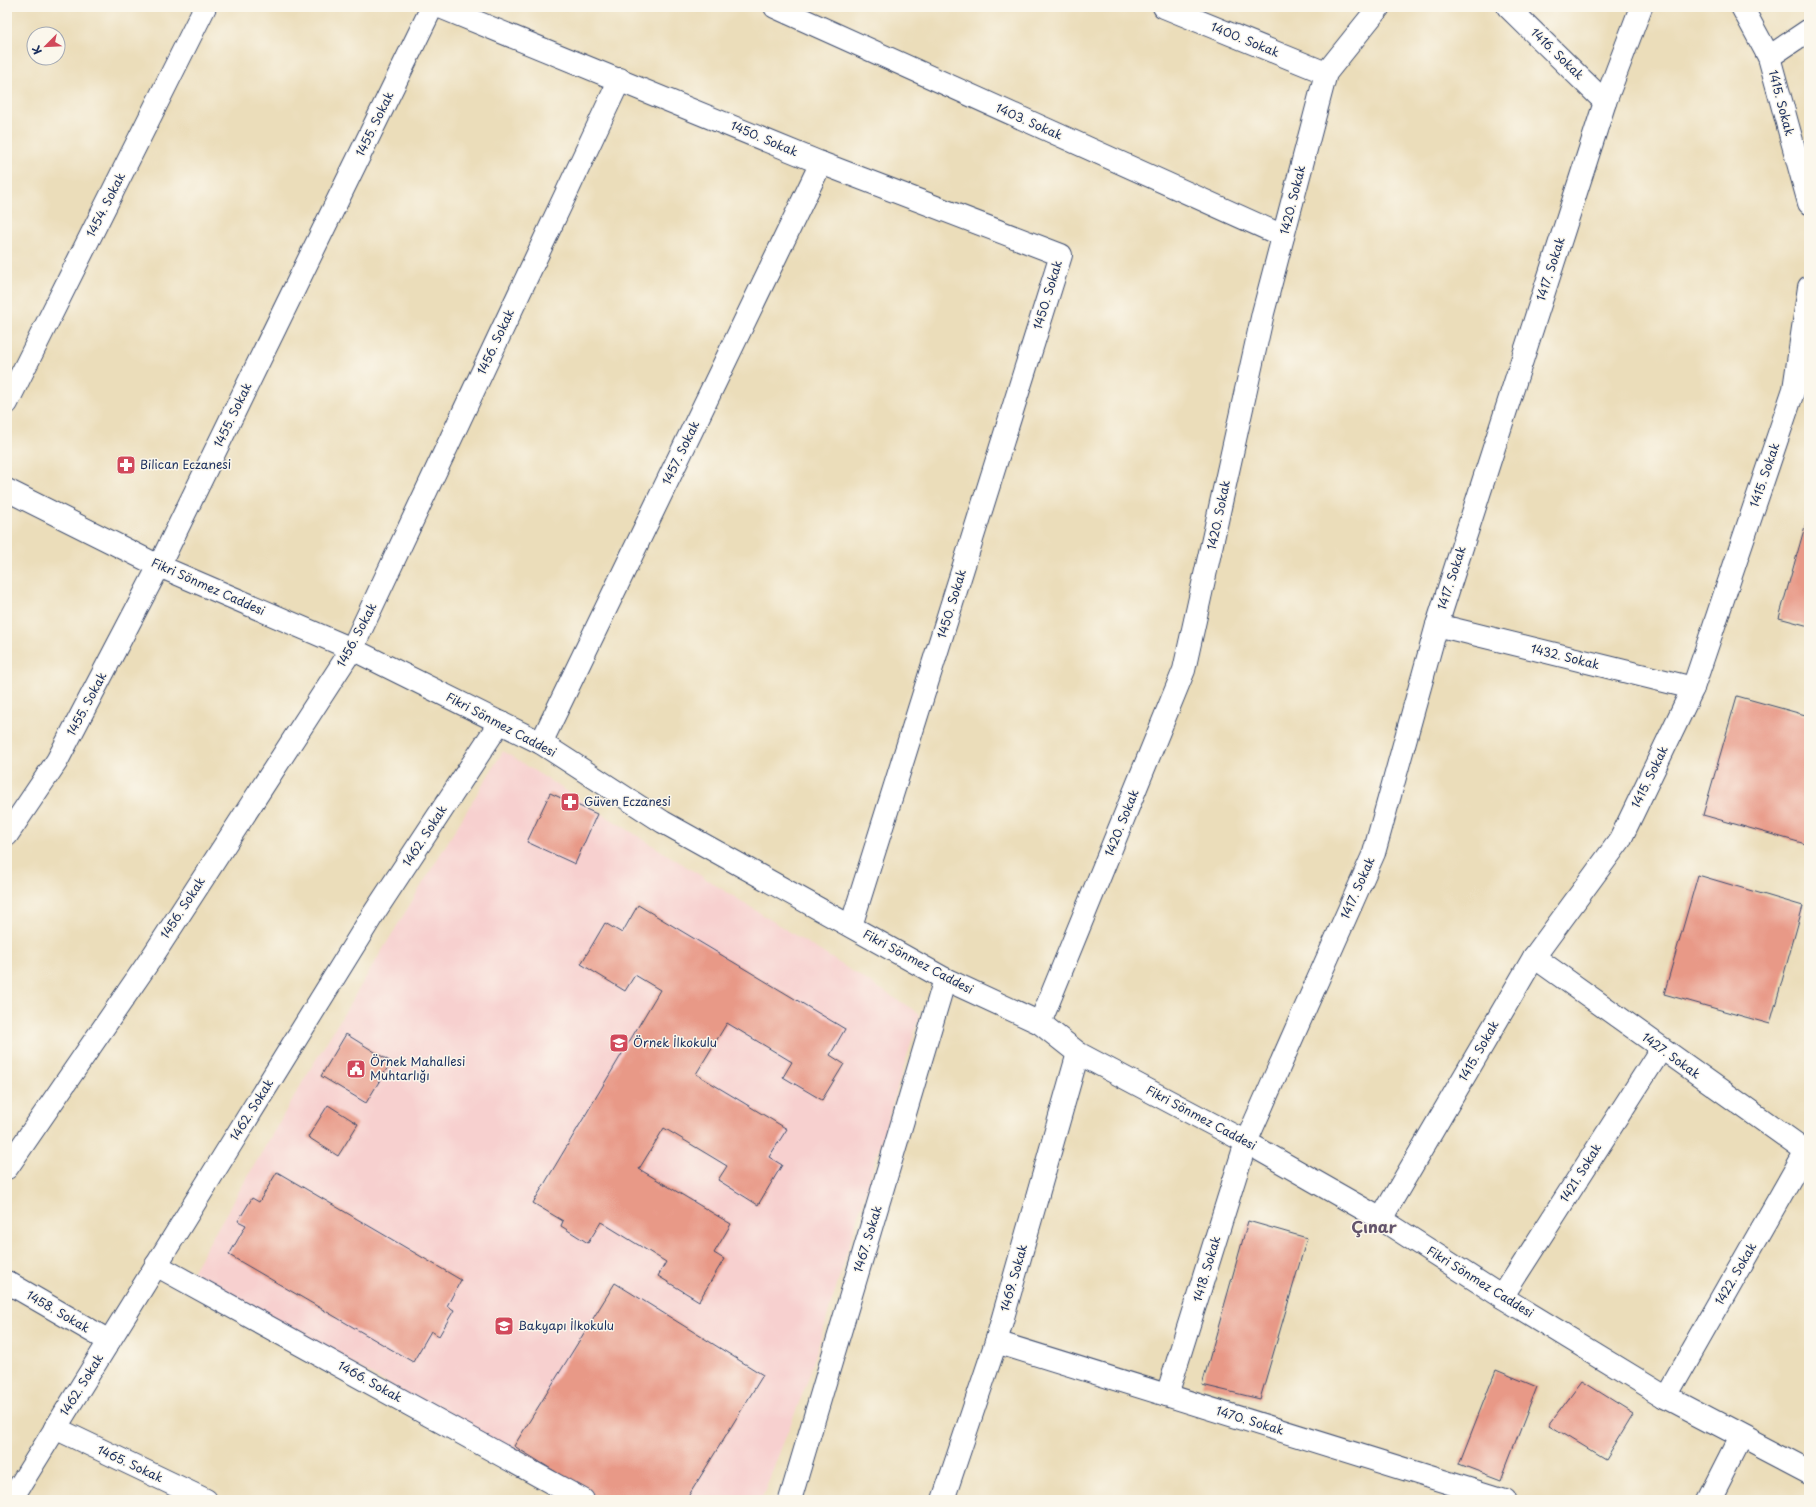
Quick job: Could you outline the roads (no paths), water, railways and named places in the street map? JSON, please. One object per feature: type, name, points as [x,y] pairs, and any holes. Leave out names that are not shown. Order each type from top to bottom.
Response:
[{"type":"street","name":"1454. Sokak","points":[[7,403],[205,7]]},
{"type":"street","name":"1455. Sokak","points":[[7,835],[56,761],[159,566],[432,7]]},
{"type":"street","name":"1450. Sokak","points":[[440,7],[620,79],[821,163],[1061,255],[852,926]]},
{"type":"street","name":"1403. Sokak","points":[[775,7],[1283,236]]},
{"type":"street","name":"1400. Sokak","points":[[1164,7],[1326,73]]},
{"type":"street","name":"1420. Sokak","points":[[1040,1023],[1184,670],[1261,321],[1326,73],[1379,7]]},
{"type":"street","name":"1416. Sokak","points":[[1508,7],[1605,102]]},
{"type":"street","name":"1417. Sokak","points":[[1246,1142],[1374,853],[1437,625],[1605,102],[1641,7]]},
{"type":"street","name":"1415. Sokak","points":[[1742,7],[1769,57],[1809,203]]},
{"type":"street","points":[[1769,57],[1809,30]]},
{"type":"street","name":"1456. Sokak","points":[[7,1168],[154,954],[352,650],[620,79]]},
{"type":"street","name":"1457. Sokak","points":[[541,743],[821,163]]},
{"type":"street","name":"1415. Sokak","points":[[1381,1219],[1534,957],[1620,840],[1693,688],[1794,389],[1809,287]]},
{"type":"street","name":"Fikri Sönmez Caddesi","points":[[7,490],[159,566],[352,650],[541,743],[663,822],[945,979],[1040,1023],[1078,1053],[1246,1142],[1381,1219],[1502,1297],[1666,1397],[1809,1472]]},
{"type":"street","name":"1432. Sokak","points":[[1437,625],[1693,688]]},
{"type":"street","name":"1462. Sokak","points":[[10,1500],[374,913],[500,722]]},
{"type":"street","name":"1427. Sokak","points":[[1534,957],[1808,1152]]},
{"type":"street","name":"1467. Sokak","points":[[790,1500],[945,979]]},
{"type":"street","name":"1421. Sokak","points":[[1502,1297],[1660,1048]]},
{"type":"street","name":"1469. Sokak","points":[[944,1500],[996,1342],[1078,1053]]},
{"type":"street","name":"1418. Sokak","points":[[1167,1395],[1246,1142]]},
{"type":"street","name":"1422. Sokak","points":[[1666,1397],[1808,1152]]},
{"type":"street","name":"1466. Sokak","points":[[156,1265],[584,1500]]},
{"type":"street","name":"1458. Sokak","points":[[7,1282],[109,1341]]},
{"type":"street","name":"1470. Sokak","points":[[996,1342],[1504,1500]]},
{"type":"street","name":"1465. Sokak","points":[[55,1428],[206,1500]]},
{"type":"street","points":[[1709,1500],[1741,1437]]},
{"type":"place","name":"Bilican Eczanesi","points":[[126,465]]},
{"type":"place","name":"Güven Eczanesi","points":[[570,802]]},
{"type":"place","name":"Örnek İlkokulu","points":[[619,1043]]},
{"type":"place","name":"Örnek Mahallesi Muhtarlığı","points":[[356,1069]]},
{"type":"place","name":"Bakyapı İlkokulu","points":[[504,1326]]},
{"type":"district","name":"Çınar","points":[[1374,1227]]}]
